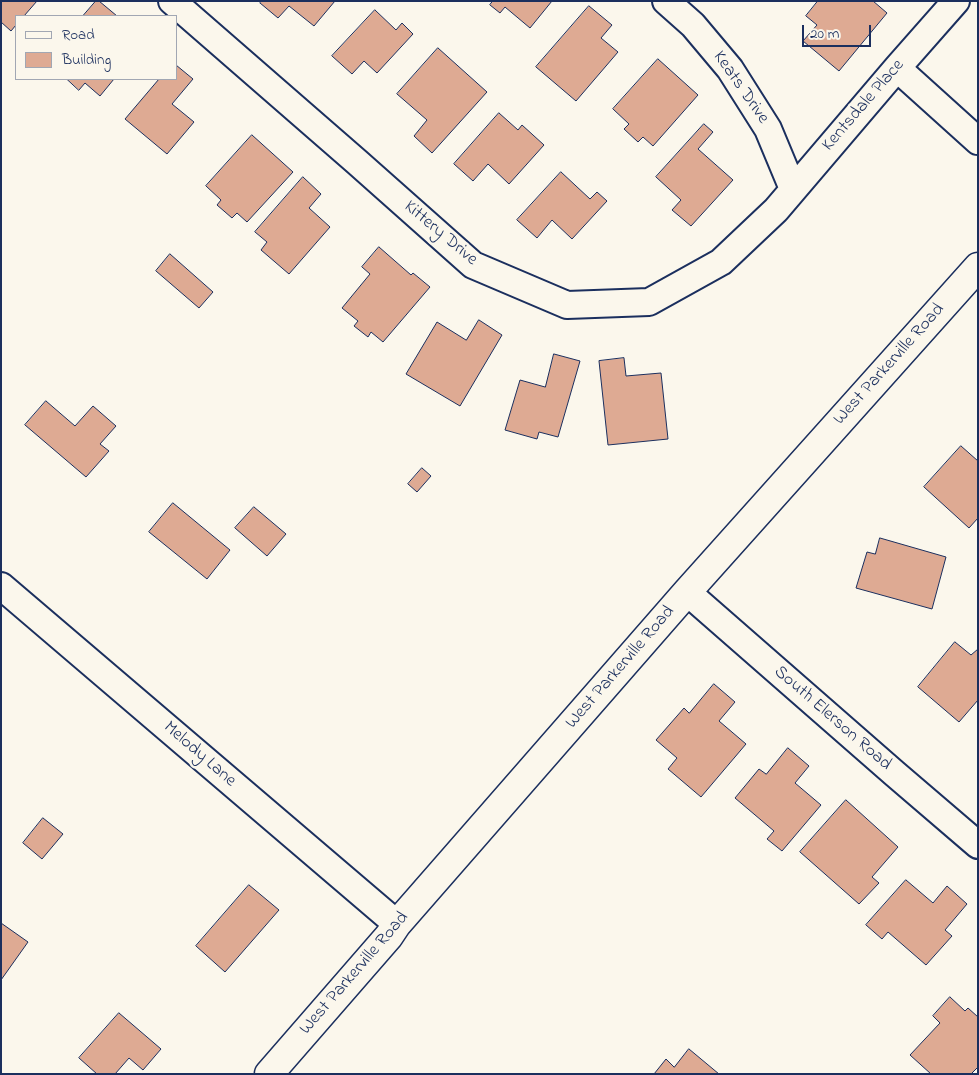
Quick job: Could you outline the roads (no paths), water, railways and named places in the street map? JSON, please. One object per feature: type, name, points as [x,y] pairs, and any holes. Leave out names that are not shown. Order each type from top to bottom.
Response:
[{"type":"main road","name":"West Parkerville Road","points":[[269,1074],[389,936],[397,924],[688,592],[978,267]]},
{"type":"street","name":"Kittery Drive","points":[[172,1],[473,265],[567,305],[649,302],[721,262],[776,210],[793,189]]},
{"type":"street","name":"Keats Drive","points":[[666,1],[693,25],[730,69],[768,129],[793,189]]},
{"type":"street","name":"Kentsdale Place","points":[[793,189],[956,1]]},
{"type":"street","points":[[897,68],[978,140]]},
{"type":"street","name":"Melody Lane","points":[[1,586],[397,924]]},
{"type":"street","name":"South Elerson Road","points":[[688,592],[978,845]]}]
